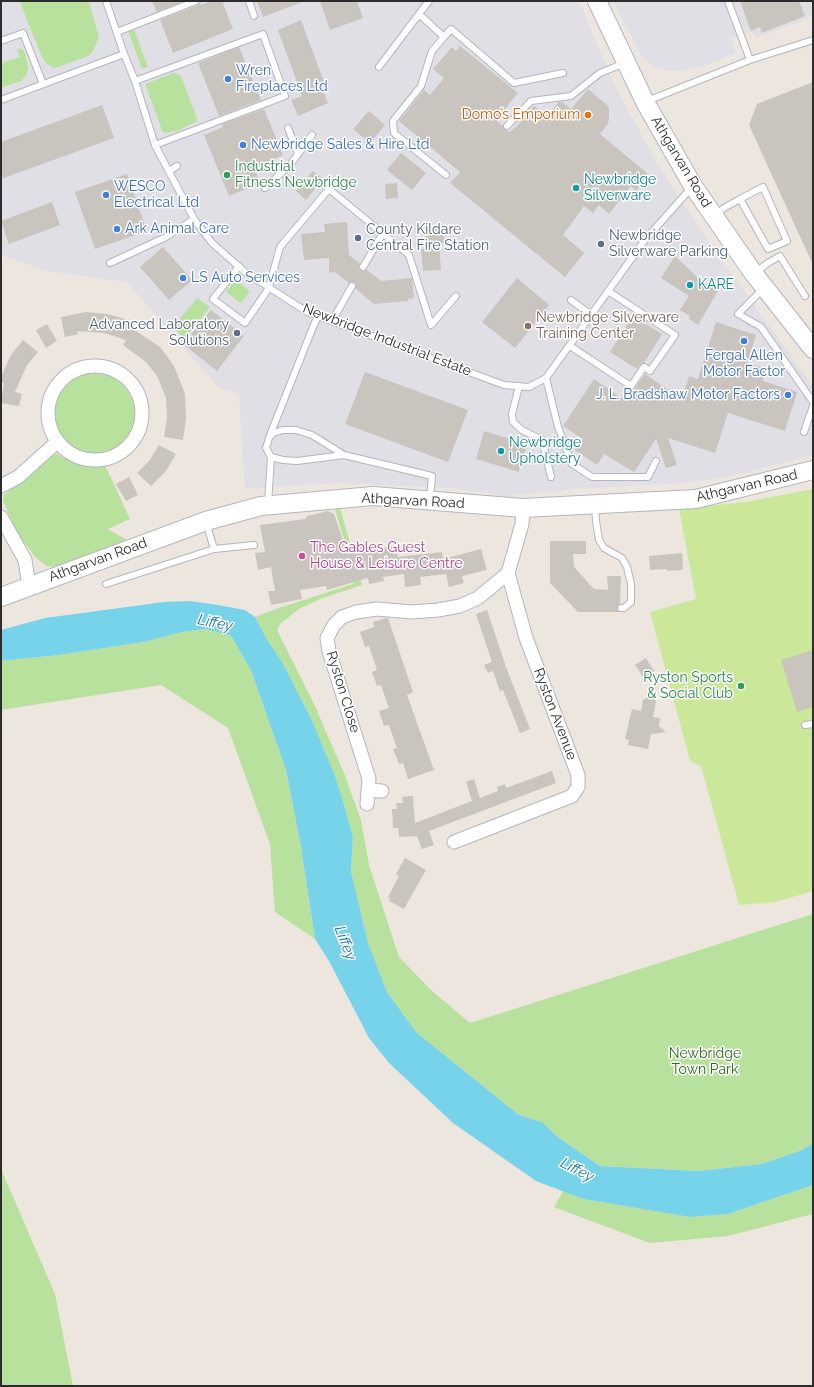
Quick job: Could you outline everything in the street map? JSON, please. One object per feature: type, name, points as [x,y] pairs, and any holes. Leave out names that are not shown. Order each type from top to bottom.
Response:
[{"type":"main road","name":"Athgarvan Road","points":[[597,1],[645,102],[693,186],[759,281],[813,349]]},
{"type":"main road","name":"Athgarvan Road","points":[[1,597],[206,521],[268,506],[373,496],[523,508],[696,499],[813,470]]},
{"type":"street","points":[[91,365],[106,366],[120,372],[132,382],[139,395],[142,417],[141,425],[135,438],[125,450],[112,457],[97,460],[86,460],[65,450],[57,442],[51,431],[47,416],[48,401],[54,388],[64,376],[77,369],[91,365]]},
{"type":"street","points":[[1,486],[18,477],[57,442]]},
{"type":"street","points":[[508,573],[522,524],[523,508]]},
{"type":"street","points":[[1,517],[25,560],[30,586]]},
{"type":"street","name":"Ryston Close","points":[[367,804],[375,791],[369,779],[329,651],[327,638],[334,625],[342,616],[356,612],[377,609],[412,612],[438,610],[460,606],[478,598],[508,573]]},
{"type":"street","name":"Ryston Avenue","points":[[454,842],[572,796],[578,787],[578,775],[526,638],[508,573]]},
{"type":"lane","name":"Newbridge Industrial Estate","points":[[106,1],[155,144],[194,219],[212,244],[239,266],[307,312],[504,385],[529,387],[546,378],[644,241],[693,186]]},
{"type":"lane","points":[[117,32],[196,1]]},
{"type":"lane","points":[[249,1],[254,16]]},
{"type":"lane","points":[[379,68],[429,1]]},
{"type":"lane","points":[[728,1],[750,60]]},
{"type":"lane","points":[[419,14],[444,37]]},
{"type":"lane","points":[[446,175],[394,133],[393,121],[421,86],[432,51],[451,29],[514,82],[563,73]]},
{"type":"lane","points":[[1,41],[24,33],[43,84]]},
{"type":"lane","points":[[135,82],[263,34],[285,96],[155,144]]},
{"type":"lane","points":[[645,102],[750,60],[813,40]]},
{"type":"lane","points":[[1,100],[124,54]]},
{"type":"lane","points":[[507,126],[531,101],[571,96],[600,73],[626,62]]},
{"type":"lane","points":[[288,128],[298,154]]},
{"type":"lane","points":[[265,188],[290,165],[312,135]]},
{"type":"lane","points":[[169,171],[177,166]]},
{"type":"lane","points":[[713,216],[724,208],[763,187],[787,241],[768,249]]},
{"type":"lane","points":[[239,266],[213,299],[245,323],[269,287],[280,247],[329,189],[409,255],[431,325],[456,296]]},
{"type":"lane","points":[[740,199],[774,259]]},
{"type":"lane","points":[[110,263],[166,237],[194,219]]},
{"type":"lane","points":[[363,267],[383,233]]},
{"type":"lane","points":[[805,296],[780,256],[774,259],[738,314],[761,327],[813,402]]},
{"type":"lane","points":[[332,321],[352,286]]},
{"type":"lane","points":[[570,346],[631,386],[644,367],[650,371],[676,336],[608,291]]},
{"type":"lane","points":[[571,300],[591,315]]},
{"type":"lane","points":[[268,506],[271,457],[266,448],[318,316]]},
{"type":"lane","points":[[546,378],[558,427],[572,464],[592,477],[648,477],[656,462]]},
{"type":"lane","points":[[519,386],[512,414],[513,422],[522,430],[542,440],[551,477]]},
{"type":"lane","points":[[804,432],[813,406]]},
{"type":"lane","points":[[269,438],[273,432],[296,430],[312,435],[344,455],[432,476],[430,500]]},
{"type":"lane","points":[[271,457],[297,461],[344,455]]},
{"type":"lane","points":[[595,504],[599,540],[604,548],[622,558],[627,567],[631,584],[631,602],[624,608],[621,608]]},
{"type":"lane","points":[[206,521],[214,549]]},
{"type":"lane","points":[[106,584],[214,549],[254,545]]},
{"type":"lane","points":[[805,725],[813,724]]},
{"type":"shaded area","points":[[1,1],[579,1],[613,82],[659,167],[707,240],[813,386],[813,455],[731,476],[685,483],[574,489],[506,496],[451,488],[337,483],[245,489],[239,394],[218,387],[127,282],[47,271],[1,255]]},
{"type":"shaded area","points":[[613,1],[813,1],[813,16],[757,38],[751,31],[731,38],[736,53],[707,65],[680,71],[666,71],[654,67],[642,57]]},
{"type":"green space","points":[[25,1],[89,1],[98,34],[98,40],[93,51],[88,56],[58,67],[54,68],[46,63],[20,3]]},
{"type":"green space","points":[[134,29],[148,67],[142,69],[128,31]]},
{"type":"green space","points":[[17,49],[24,51],[26,56],[28,70],[26,76],[21,81],[1,88],[1,63],[20,57]]},
{"type":"green space","points":[[174,73],[181,76],[198,121],[177,131],[163,133],[145,84]]},
{"type":"green space","points":[[235,280],[250,291],[241,303],[226,292]]},
{"type":"green space","points":[[197,298],[210,307],[184,339],[173,327]]},
{"type":"green space","points":[[94,373],[110,376],[123,385],[132,398],[135,414],[132,430],[123,443],[110,452],[94,455],[78,452],[65,443],[56,430],[53,414],[56,398],[65,385],[78,376]]},
{"type":"green space","points":[[57,454],[75,463],[88,466],[105,465],[130,519],[108,529],[127,540],[57,567],[47,566],[36,558],[17,533],[3,501],[4,495],[36,470],[49,457]]},
{"type":"green space","name":"Ryston Sports & Social Club","points":[[813,489],[813,891],[776,902],[739,905],[701,766],[690,761],[650,612],[696,599],[679,509],[745,502]]},
{"type":"green space","name":"Newbridge Town Park","points":[[340,508],[362,585],[320,599],[299,609],[280,624],[277,630],[314,704],[344,773],[361,820],[369,865],[399,957],[432,991],[470,1023],[813,914],[813,1143],[802,1150],[762,1164],[699,1171],[600,1166],[559,1138],[542,1122],[519,1115],[418,1034],[387,992],[368,943],[351,871],[353,836],[337,781],[312,720],[282,662],[265,636],[255,617],[353,584],[355,574],[335,510]]},
{"type":"green space","points":[[206,629],[231,636],[251,670],[286,770],[301,847],[315,939],[275,912],[270,844],[228,728],[161,685],[1,710],[1,661],[58,655],[144,642],[182,632]]},
{"type":"green space","points":[[1,1169],[55,1294],[73,1386],[1,1386]]},
{"type":"green space","points":[[813,1185],[813,1214],[728,1236],[650,1243],[554,1207],[563,1191],[583,1199],[690,1217],[728,1214]]},
{"type":"water","name":"Liffey","points":[[190,601],[245,610],[255,617],[265,636],[282,662],[312,720],[337,781],[353,836],[351,871],[368,943],[387,992],[417,1033],[519,1115],[542,1122],[559,1138],[600,1166],[699,1171],[762,1164],[802,1150],[813,1143],[813,1185],[728,1214],[690,1217],[583,1199],[536,1181],[453,1123],[389,1063],[369,1038],[329,961],[315,939],[301,847],[286,770],[251,670],[231,636],[206,629],[182,632],[144,642],[58,655],[1,661],[1,630],[45,618],[164,602]]},
{"type":"building","points":[[152,1],[184,1],[157,12]]},
{"type":"building","points":[[200,1],[201,5],[211,1],[222,1],[233,29],[173,53],[160,20],[198,5]]},
{"type":"building","points":[[257,1],[302,1],[302,2],[263,17]]},
{"type":"building","points":[[320,1],[357,1],[363,18],[330,30]]},
{"type":"building","points":[[740,1],[799,1],[805,16],[762,33],[760,27],[751,31]]},
{"type":"building","points":[[301,20],[324,82],[320,83],[328,103],[298,116],[291,100],[302,96],[278,30]]},
{"type":"building","name":"Newbridge Silverware","points":[[460,46],[518,93],[496,120],[503,126],[504,129],[510,132],[534,106],[547,116],[559,102],[562,102],[571,109],[588,89],[609,108],[609,120],[600,134],[648,174],[636,191],[631,186],[609,214],[599,205],[593,213],[584,206],[563,235],[584,253],[565,277],[450,183],[460,172],[399,121],[424,90],[430,95],[444,78],[433,69],[452,47],[456,51]]},
{"type":"building","name":"Wren Fireplaces Ltd","points":[[239,47],[261,100],[219,116],[198,63]]},
{"type":"building","points":[[813,82],[813,265],[749,125],[757,104]]},
{"type":"building","points":[[102,105],[114,138],[1,179],[1,142]]},
{"type":"building","name":"Newbridge Sales & Hire Ltd","points":[[264,109],[283,155],[254,168],[260,183],[229,196],[204,135],[223,127],[222,124]]},
{"type":"building","points":[[369,111],[385,125],[370,143],[353,129]]},
{"type":"building","points":[[401,153],[426,173],[412,190],[387,170]]},
{"type":"building","points":[[313,171],[323,179],[306,200],[296,191]]},
{"type":"building","points":[[127,174],[147,231],[95,249],[75,192]]},
{"type":"building","points":[[397,183],[398,198],[386,199],[385,184]]},
{"type":"building","points":[[52,202],[60,225],[9,244],[1,221]]},
{"type":"building","points":[[347,222],[349,255],[360,264],[359,270],[367,270],[381,281],[412,278],[414,298],[408,299],[408,301],[374,304],[356,289],[355,282],[349,283],[335,272],[329,273],[329,258],[304,260],[301,234],[325,232],[324,224]]},
{"type":"building","points":[[443,228],[444,243],[439,243],[441,270],[423,271],[421,249],[426,249],[425,229]]},
{"type":"building","points":[[163,247],[192,280],[169,300],[140,267]]},
{"type":"building","name":"KARE","points":[[675,256],[699,279],[718,291],[698,325],[689,319],[690,316],[680,310],[689,296],[661,278]]},
{"type":"building","points":[[517,278],[549,305],[515,348],[482,322]]},
{"type":"building","points":[[211,310],[244,336],[217,371],[183,344]]},
{"type":"building","points":[[86,312],[107,314],[129,320],[127,325],[160,347],[174,366],[185,394],[186,418],[183,440],[164,437],[167,418],[166,398],[157,376],[146,362],[123,345],[126,340],[104,333],[77,331],[78,334],[65,337],[61,317]]},
{"type":"building","points":[[633,316],[662,334],[644,363],[637,369],[610,352]]},
{"type":"building","points":[[716,322],[756,335],[747,363],[767,369],[763,381],[797,392],[785,431],[728,413],[715,453],[668,438],[677,465],[666,468],[656,439],[634,472],[604,454],[597,465],[575,450],[583,439],[563,426],[594,379],[626,401],[645,374],[682,399],[689,376],[698,379]]},
{"type":"building","points":[[47,324],[57,341],[46,348],[36,330]]},
{"type":"building","points":[[23,340],[38,352],[27,365],[15,392],[22,394],[19,406],[1,403],[4,383],[1,382],[1,377],[11,355]]},
{"type":"building","points":[[365,372],[468,410],[448,462],[345,424]]},
{"type":"building","name":"Newbridge Upholstery","points":[[484,431],[527,444],[519,472],[476,459]]},
{"type":"building","points":[[159,445],[176,454],[166,471],[151,486],[137,473],[150,460]]},
{"type":"building","points":[[129,477],[138,495],[126,501],[116,484]]},
{"type":"building","name":"The Gables Guest House & Leisure Centre","points":[[328,511],[334,514],[346,549],[364,547],[365,550],[396,546],[398,557],[442,552],[443,559],[481,549],[487,570],[462,576],[464,583],[449,587],[446,574],[420,577],[421,585],[405,587],[404,574],[383,577],[384,581],[369,584],[368,578],[327,590],[326,586],[300,590],[302,599],[271,605],[268,591],[275,591],[271,567],[258,570],[255,553],[265,552],[260,525],[305,519],[307,516]]},
{"type":"building","points":[[550,541],[586,541],[586,554],[573,554],[574,567],[594,589],[608,590],[607,576],[621,576],[620,604],[617,608],[620,612],[578,612],[550,583]]},
{"type":"building","points":[[682,553],[683,569],[667,571],[667,569],[650,570],[649,556]]},
{"type":"building","points":[[487,610],[506,667],[530,729],[520,733],[503,690],[500,691],[493,671],[488,673],[484,665],[492,662],[476,614]]},
{"type":"building","points":[[388,618],[413,692],[407,695],[434,770],[408,779],[403,763],[399,764],[393,749],[397,748],[389,725],[384,726],[379,711],[389,708],[381,685],[377,686],[372,672],[377,670],[369,646],[365,647],[360,632],[374,627],[373,622]]},
{"type":"building","points":[[813,650],[813,707],[797,712],[781,660]]},
{"type":"building","points":[[646,658],[654,671],[644,678],[635,665]]},
{"type":"building","points":[[648,697],[653,698],[656,701],[653,717],[660,718],[659,726],[666,732],[651,734],[648,749],[628,745],[629,740],[625,739],[632,709],[641,711],[643,700]]},
{"type":"building","points":[[552,771],[556,783],[429,831],[434,845],[422,849],[417,836],[399,837],[398,828],[393,828],[392,809],[397,809],[396,803],[403,803],[402,797],[413,796],[415,823],[472,801],[466,782],[474,779],[480,798],[498,791],[497,787],[505,784],[506,788]]},
{"type":"building","points":[[405,858],[426,870],[404,909],[389,901],[390,899],[388,897],[399,876],[396,874]]},
{"type":"place","name":"Wren Fireplaces Ltd","points":[[228,79]]},
{"type":"place","name":"Domo’s Emporium","points":[[588,115]]},
{"type":"place","name":"Newbridge Sales & Hire Ltd","points":[[243,145]]},
{"type":"place","name":"Industrial Fitness Newbridge","points":[[227,175]]},
{"type":"place","name":"Newbridge Silverware","points":[[576,188]]},
{"type":"place","name":"WESCO Electrical Ltd","points":[[106,195]]},
{"type":"place","name":"Ark Animal Care","points":[[117,229]]},
{"type":"place","name":"County Kildare Central Fire Station","points":[[358,238]]},
{"type":"place","name":"Newbridge Silverware Parking","points":[[601,244]]},
{"type":"place","name":"LS Auto Services","points":[[183,278]]},
{"type":"place","name":"KARE","points":[[690,285]]},
{"type":"place","name":"Newbridge Silverware Training Center","points":[[528,326]]},
{"type":"place","name":"Advanced Laboratory Solutions","points":[[237,333]]},
{"type":"place","name":"Fergal Allen Motor Factor","points":[[744,341]]},
{"type":"place","name":"J. L. Bradshaw Motor Factors","points":[[788,395]]},
{"type":"place","name":"Newbridge Upholstery","points":[[501,451]]},
{"type":"place","name":"The Gables Guest House & Leisure Centre","points":[[302,556]]},
{"type":"place","name":"Ryston Sports & Social Club","points":[[741,686]]}]
